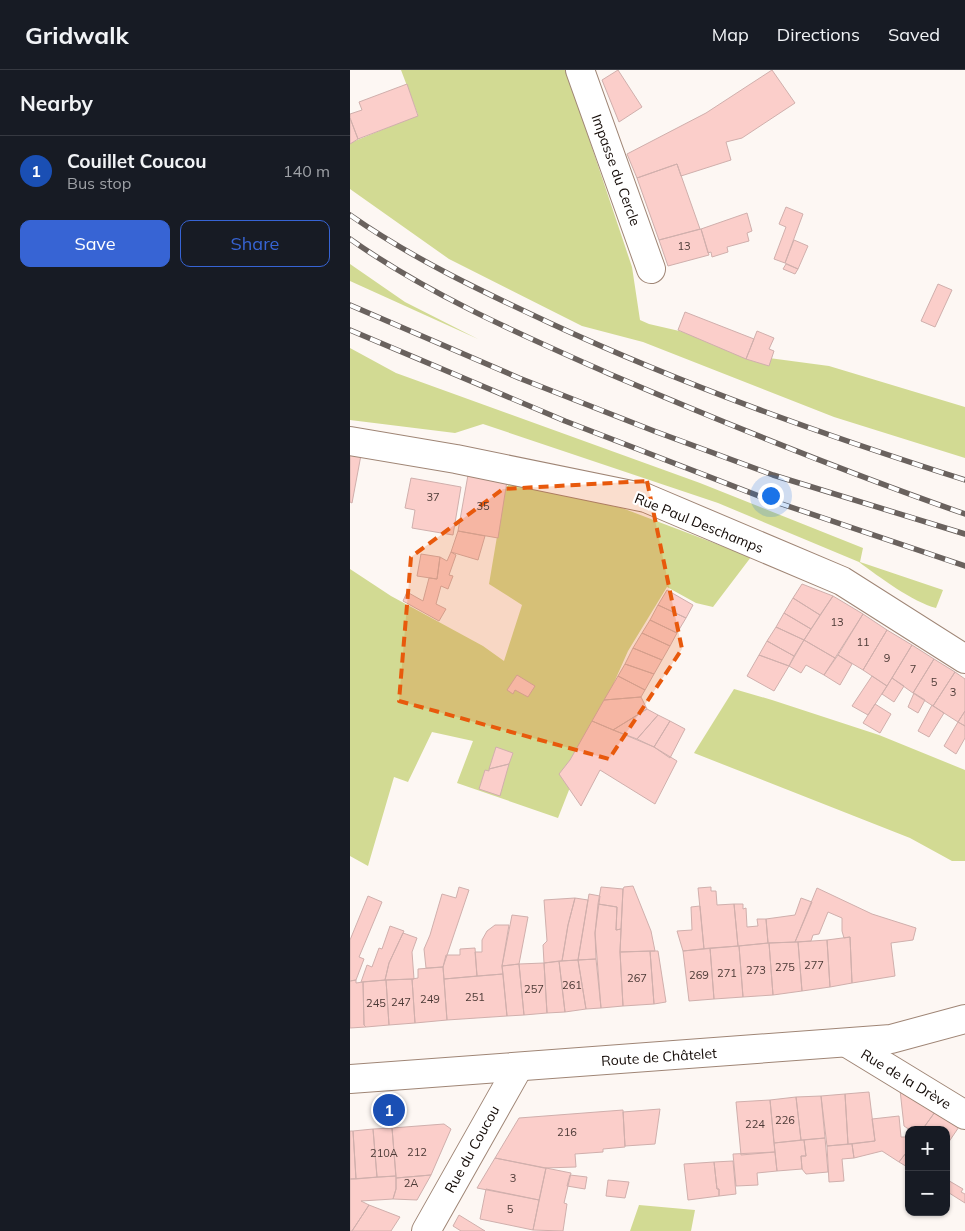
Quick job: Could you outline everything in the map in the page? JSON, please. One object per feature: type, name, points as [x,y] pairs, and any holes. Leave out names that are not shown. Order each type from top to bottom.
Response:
[{"type":"street","name":"Impasse du Cercle","points":[[580,70],[651,269]]},
{"type":"street","name":"Rue Paul Deschamps","points":[[350,441],[456,459],[646,498],[842,581],[965,659]]},
{"type":"street","name":"Route de Châtelet","points":[[350,1079],[892,1039],[965,1019]]},
{"type":"street","name":"Rue de la Drève","points":[[847,1042],[965,1115]]},
{"type":"street","name":"Rue du Coucou","points":[[426,1231],[518,1068]]},
{"type":"highlighted area","points":[[647,481],[682,649],[609,759],[399,701],[411,557],[503,489]]},
{"type":"green space","points":[[401,70],[566,70],[632,267],[640,320],[649,324],[701,336],[769,358],[829,366],[965,407],[965,458],[834,417],[643,342],[582,326],[449,259],[350,189],[350,143],[418,115]]},
{"type":"green space","points":[[350,264],[405,302],[478,339],[350,281]]},
{"type":"green space","points":[[350,348],[396,373],[700,483],[863,548],[860,562],[943,590],[936,608],[907,595],[859,562],[718,503],[483,424],[455,433],[350,420]]},
{"type":"green space","points":[[509,484],[622,508],[751,557],[713,607],[696,603],[667,587],[628,651],[589,739],[558,818],[457,783],[473,741],[432,732],[408,782],[394,777],[368,866],[350,856],[350,569],[391,596],[483,646],[504,661],[522,605],[489,584],[505,489]]},
{"type":"green space","points":[[734,689],[879,735],[965,770],[965,861],[952,861],[910,838],[694,753]]},
{"type":"green space","points":[[639,1205],[695,1210],[691,1231],[630,1231]]},
{"type":"building","points":[[618,70],[642,107],[619,122],[602,80]]},
{"type":"building","points":[[772,70],[795,103],[742,138],[726,142],[731,160],[681,176],[677,164],[637,178],[627,154],[706,113]]},
{"type":"building","points":[[407,84],[418,116],[358,139],[350,114],[362,110],[359,102]]},
{"type":"building","points":[[350,118],[358,139],[350,144]]},
{"type":"building","points":[[677,164],[700,229],[659,240],[637,178]]},
{"type":"building","points":[[786,207],[803,214],[785,263],[774,259],[786,227],[779,224]]},
{"type":"building","points":[[747,213],[752,231],[747,233],[749,241],[727,247],[728,252],[712,257],[711,252],[708,253],[701,229]]},
{"type":"building","points":[[701,229],[709,255],[668,266],[659,240]]},
{"type":"building","points":[[794,240],[808,246],[798,269],[785,263]]},
{"type":"building","points":[[786,264],[798,269],[795,274],[783,269]]},
{"type":"building","points":[[938,284],[952,290],[935,327],[921,321]]},
{"type":"building","points":[[685,312],[754,339],[746,359],[678,330]]},
{"type":"building","points":[[757,331],[774,338],[769,349],[774,351],[769,366],[746,359]]},
{"type":"building","points":[[350,453],[361,455],[352,503],[350,502]]},
{"type":"building","points":[[468,475],[507,481],[498,538],[458,531]]},
{"type":"building","points":[[411,478],[461,487],[453,535],[412,528],[415,510],[405,508]]},
{"type":"building","points":[[458,531],[485,536],[478,560],[451,552]]},
{"type":"building","points":[[451,552],[456,555],[449,575],[453,576],[448,589],[441,586],[436,604],[446,609],[439,621],[403,601],[407,592],[423,601],[429,578],[437,579],[440,557],[447,561]]},
{"type":"building","points":[[421,554],[440,557],[437,579],[417,576]]},
{"type":"building","points":[[802,584],[833,596],[820,615],[793,598]]},
{"type":"building","points":[[667,590],[693,605],[686,618],[658,605]]},
{"type":"building","points":[[833,596],[863,614],[835,658],[804,640]]},
{"type":"building","points":[[793,598],[820,615],[811,629],[784,613]]},
{"type":"building","points":[[658,605],[686,618],[677,633],[650,620]]},
{"type":"building","points":[[784,613],[811,629],[804,640],[776,627]]},
{"type":"building","points":[[863,614],[887,630],[863,670],[838,655]]},
{"type":"building","points":[[650,620],[677,633],[670,646],[642,633]]},
{"type":"building","points":[[776,627],[804,640],[794,656],[767,641]]},
{"type":"building","points":[[887,630],[912,645],[887,686],[863,670]]},
{"type":"building","points":[[642,633],[670,646],[662,660],[633,648]]},
{"type":"building","points":[[804,640],[835,658],[824,675],[806,665],[801,673],[789,666]]},
{"type":"building","points":[[767,641],[794,656],[789,666],[759,655]]},
{"type":"building","points":[[912,645],[934,659],[913,693],[892,678]]},
{"type":"building","points":[[633,648],[662,660],[654,674],[625,664]]},
{"type":"building","points":[[759,655],[789,666],[774,691],[747,676]]},
{"type":"building","points":[[838,655],[852,664],[840,685],[824,675]]},
{"type":"building","points":[[934,659],[955,672],[933,706],[913,693]]},
{"type":"building","points":[[625,664],[654,674],[645,690],[618,676]]},
{"type":"building","points":[[955,672],[965,679],[965,711],[958,722],[933,706]]},
{"type":"building","points":[[517,675],[535,686],[528,697],[515,690],[513,694],[507,690]]},
{"type":"building","points":[[618,676],[645,690],[641,697],[604,700]]},
{"type":"building","points":[[872,676],[887,686],[868,715],[852,706]]},
{"type":"building","points":[[892,678],[904,686],[894,702],[882,694]]},
{"type":"building","points":[[914,693],[925,700],[918,713],[908,707]]},
{"type":"building","points":[[641,697],[647,709],[613,730],[592,721],[604,700]]},
{"type":"building","points":[[875,704],[891,714],[880,733],[863,723]]},
{"type":"building","points":[[932,705],[944,713],[929,737],[918,731]]},
{"type":"building","points":[[647,709],[658,715],[637,739],[613,730]]},
{"type":"building","points":[[965,711],[965,726],[958,722]]},
{"type":"building","points":[[658,715],[670,721],[654,747],[637,739]]},
{"type":"building","points":[[592,721],[654,747],[677,761],[655,804],[600,770],[581,806],[559,774],[570,760]]},
{"type":"building","points":[[670,721],[685,729],[670,758],[654,747]]},
{"type":"building","points":[[958,722],[965,726],[965,738],[956,754],[944,746]]},
{"type":"building","points":[[496,747],[513,753],[509,764],[489,769]]},
{"type":"building","points":[[509,764],[500,796],[479,789],[485,770],[489,771],[489,769]]},
{"type":"building","points":[[633,886],[651,931],[655,951],[620,952],[623,889],[624,887]]},
{"type":"building","points":[[459,887],[469,890],[443,967],[426,968],[424,949],[442,894],[456,898]]},
{"type":"building","points":[[601,887],[623,889],[621,929],[616,930],[617,907],[598,904]]},
{"type":"building","points":[[711,887],[711,891],[716,891],[717,905],[734,904],[738,946],[704,949],[698,888]]},
{"type":"building","points":[[817,888],[872,914],[916,928],[913,940],[891,943],[895,976],[852,983],[850,937],[844,938],[842,918],[828,912],[819,934],[813,935],[811,941],[795,942]]},
{"type":"building","points":[[589,894],[600,896],[595,933],[596,959],[578,960]]},
{"type":"building","points":[[368,896],[382,902],[359,957],[364,959],[356,980],[350,981],[350,940]]},
{"type":"building","points":[[575,898],[588,900],[578,960],[562,961],[568,925]]},
{"type":"building","points":[[575,898],[562,961],[544,963],[543,945],[547,941],[544,900]]},
{"type":"building","points":[[801,898],[812,902],[795,942],[768,943],[766,919],[795,915]]},
{"type":"building","points":[[598,904],[617,907],[616,930],[621,929],[620,952],[623,1006],[601,1008],[595,933]]},
{"type":"building","points":[[734,904],[743,904],[743,909],[746,908],[747,927],[758,926],[757,919],[766,919],[768,943],[738,946]]},
{"type":"building","points":[[700,906],[704,949],[683,951],[677,931],[692,930],[691,907]]},
{"type":"building","points":[[512,915],[528,917],[519,964],[502,966]]},
{"type":"building","points":[[495,925],[509,925],[502,966],[503,974],[477,976],[475,952],[482,952],[482,940],[487,931]]},
{"type":"building","points":[[390,926],[404,931],[389,963],[385,980],[361,982],[367,965],[372,967],[379,948],[382,949]]},
{"type":"building","points":[[403,933],[417,938],[412,952],[414,979],[385,980],[389,963]]},
{"type":"building","points":[[850,937],[852,983],[830,987],[827,940]]},
{"type":"building","points":[[827,940],[830,987],[802,991],[798,942]]},
{"type":"building","points":[[798,942],[802,991],[773,995],[769,943]]},
{"type":"building","points":[[769,943],[773,995],[743,997],[739,946]]},
{"type":"building","points":[[739,946],[743,997],[714,999],[710,948]]},
{"type":"building","points":[[475,948],[477,976],[444,979],[443,967],[446,955],[460,955],[460,949]]},
{"type":"building","points":[[710,948],[714,999],[689,1001],[683,951]]},
{"type":"building","points":[[650,951],[654,1004],[623,1006],[620,952]]},
{"type":"building","points":[[650,951],[658,951],[666,1002],[654,1004]]},
{"type":"building","points":[[596,959],[601,1008],[586,1009],[578,960]]},
{"type":"building","points":[[578,960],[586,1009],[565,1012],[559,961]]},
{"type":"building","points":[[559,961],[565,1012],[547,1013],[544,963]]},
{"type":"building","points":[[544,963],[547,1013],[524,1015],[519,964]]},
{"type":"building","points":[[519,964],[524,1015],[507,1016],[502,966]]},
{"type":"building","points":[[443,967],[447,1020],[415,1023],[412,979],[418,978],[418,969]]},
{"type":"building","points":[[503,974],[507,1016],[447,1020],[444,979]]},
{"type":"building","points":[[412,979],[415,1023],[389,1025],[386,980]]},
{"type":"building","points":[[356,980],[356,983],[363,982],[364,1025],[366,1027],[350,1028],[350,981]]},
{"type":"building","points":[[386,980],[389,1025],[366,1027],[364,1025],[363,982]]},
{"type":"building","points":[[900,1090],[940,1105],[925,1126],[904,1126]]},
{"type":"building","points":[[869,1092],[875,1141],[848,1144],[845,1094]]},
{"type":"building","points":[[845,1094],[848,1144],[827,1146],[821,1096]]},
{"type":"building","points":[[821,1096],[825,1138],[801,1140],[796,1097]]},
{"type":"building","points":[[796,1097],[801,1140],[774,1143],[770,1100]]},
{"type":"building","points":[[770,1100],[775,1152],[741,1155],[736,1102]]},
{"type":"building","points":[[940,1105],[963,1121],[950,1140],[950,1126],[925,1126]]},
{"type":"building","points":[[660,1109],[655,1144],[625,1146],[623,1112]]},
{"type":"building","points":[[623,1110],[625,1147],[603,1149],[603,1152],[575,1154],[576,1167],[544,1168],[495,1158],[519,1118]]},
{"type":"building","points":[[899,1116],[901,1137],[905,1137],[905,1154],[899,1162],[882,1151],[854,1158],[852,1144],[875,1141],[872,1119]]},
{"type":"building","points":[[444,1124],[451,1129],[431,1175],[396,1178],[392,1128]]},
{"type":"building","points":[[392,1128],[396,1176],[377,1177],[373,1129]]},
{"type":"building","points":[[373,1129],[377,1177],[356,1179],[353,1131]]},
{"type":"building","points":[[350,1131],[353,1131],[356,1179],[350,1179]]},
{"type":"building","points":[[825,1138],[828,1172],[806,1174],[802,1169],[801,1156],[806,1156],[804,1140]]},
{"type":"building","points":[[804,1140],[806,1156],[801,1156],[802,1169],[777,1171],[774,1143]]},
{"type":"building","points":[[852,1144],[854,1158],[842,1159],[844,1181],[829,1182],[827,1146]]},
{"type":"building","points":[[775,1152],[777,1171],[757,1173],[758,1185],[736,1186],[733,1154]]},
{"type":"building","points":[[905,1154],[905,1166],[899,1162]]},
{"type":"building","points":[[495,1158],[546,1168],[539,1200],[477,1188]]},
{"type":"building","points":[[733,1161],[736,1194],[719,1196],[714,1162]]},
{"type":"building","points":[[714,1162],[719,1196],[688,1200],[684,1164]]},
{"type":"building","points":[[546,1168],[571,1173],[564,1203],[567,1204],[563,1231],[533,1230]]},
{"type":"building","points":[[431,1175],[417,1200],[393,1199],[396,1189],[396,1178]]},
{"type":"building","points":[[570,1175],[587,1177],[585,1189],[567,1186]]},
{"type":"building","points":[[396,1176],[396,1189],[393,1199],[361,1201],[369,1205],[352,1231],[350,1231],[350,1179]]},
{"type":"building","points":[[608,1180],[629,1182],[625,1198],[606,1196]]},
{"type":"building","points":[[950,1181],[963,1189],[961,1192],[965,1194],[965,1203],[950,1194]]},
{"type":"building","points":[[486,1189],[539,1200],[533,1230],[480,1219]]},
{"type":"building","points":[[369,1205],[400,1217],[391,1231],[352,1231]]},
{"type":"building","points":[[459,1215],[485,1231],[461,1231],[453,1226]]},
{"type":"railway","points":[[350,215],[398,246],[449,274],[602,347],[704,389],[808,427],[965,480]]},
{"type":"railway","points":[[350,239],[412,279],[445,297],[578,360],[787,448],[965,514]]},
{"type":"railway","points":[[350,305],[519,378],[654,431],[773,475],[965,534]]},
{"type":"railway","points":[[350,330],[565,421],[764,498],[965,566]]},
{"type":"place","name":"Couillet Coucou","points":[[389,1110]]}]
